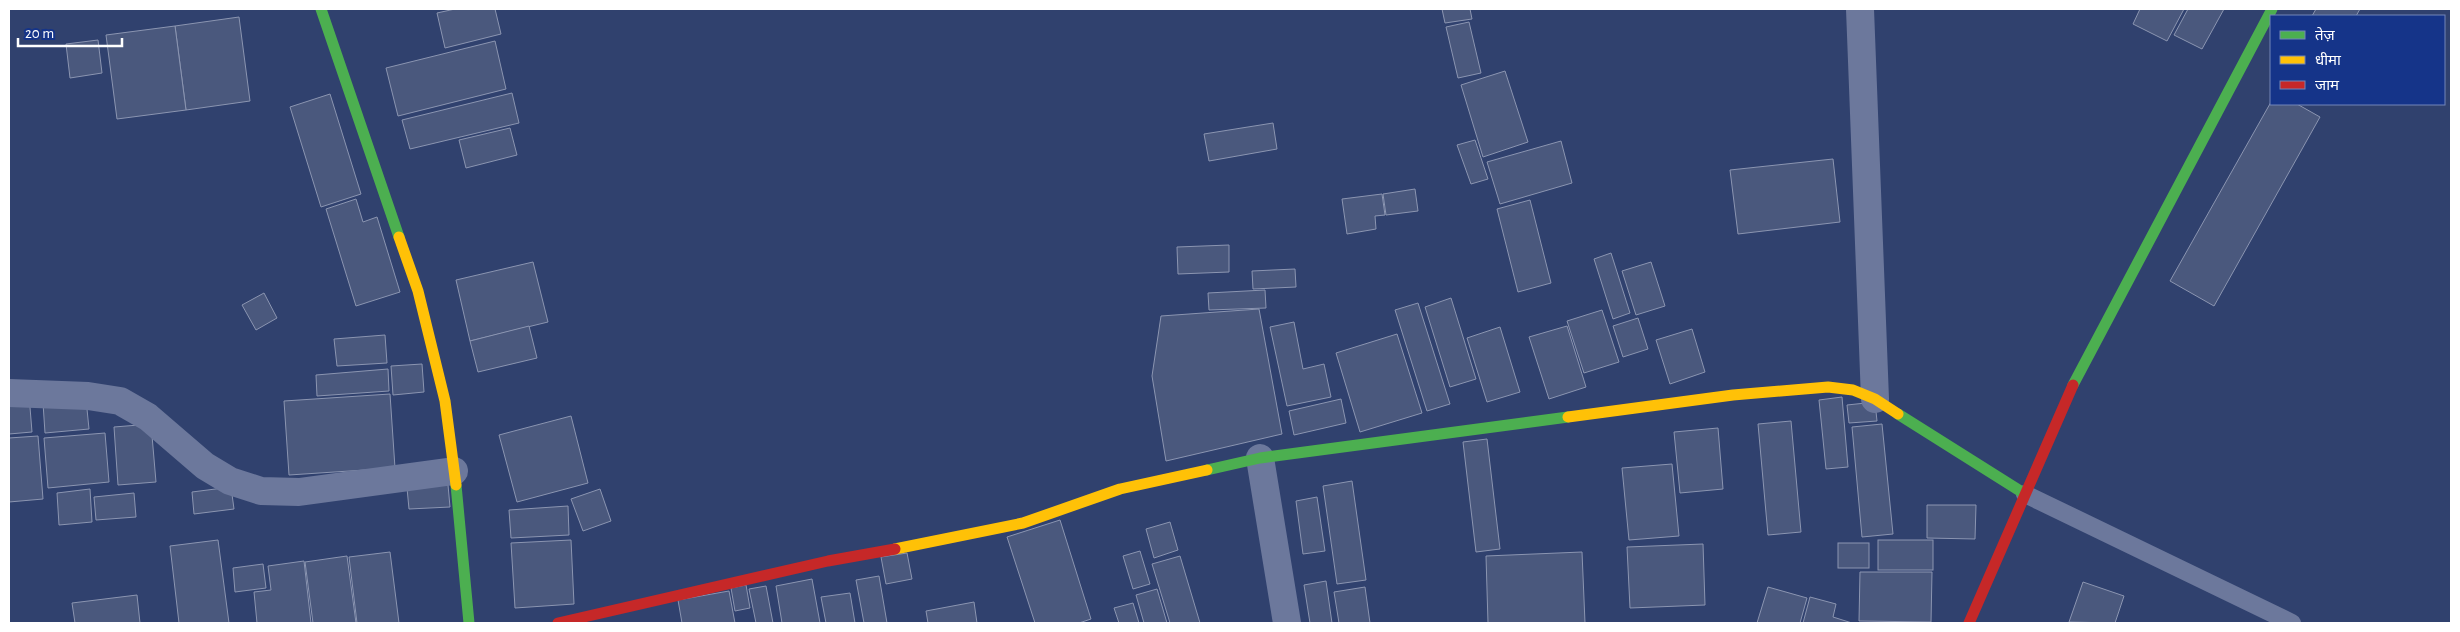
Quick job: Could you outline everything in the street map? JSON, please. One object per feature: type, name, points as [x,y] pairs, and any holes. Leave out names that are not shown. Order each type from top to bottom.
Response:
[{"type":"street","points":[[321,9],[418,291],[445,401],[462,535],[469,623]]},
{"type":"street","points":[[1860,9],[1875,399]]},
{"type":"street","points":[[1969,623],[2074,382],[2272,9]]},
{"type":"street","points":[[558,623],[828,561],[956,538],[1023,523],[1120,489],[1260,458],[1732,394],[1828,387],[1853,390],[1875,399],[2026,494]]},
{"type":"street","points":[[9,393],[88,396],[120,401],[148,417],[205,466],[230,481],[261,491],[299,492],[454,471]]},
{"type":"street","points":[[1260,458],[1287,623]]},
{"type":"lane","points":[[2026,494],[2292,623]]},
{"type":"building","points":[[455,9],[495,9],[501,34],[445,48],[437,13]]},
{"type":"building","points":[[1442,9],[1470,9],[1472,19],[1445,23]]},
{"type":"building","points":[[2140,9],[2184,9],[2167,41],[2133,24]]},
{"type":"building","points":[[2188,9],[2224,9],[2202,49],[2174,35]]},
{"type":"building","points":[[2316,9],[2360,9],[2357,15],[2313,15]]},
{"type":"building","points":[[239,17],[250,101],[186,110],[175,26]]},
{"type":"building","points":[[1469,22],[1481,73],[1458,78],[1446,27]]},
{"type":"building","points":[[175,26],[186,110],[117,119],[106,35]]},
{"type":"building","points":[[98,40],[102,73],[70,78],[66,44]]},
{"type":"building","points":[[495,41],[506,89],[398,116],[386,68]]},
{"type":"building","points":[[1505,71],[1528,142],[1483,157],[1461,85]]},
{"type":"building","points":[[512,93],[519,123],[410,149],[402,120]]},
{"type":"building","points":[[330,94],[361,194],[321,207],[290,107]]},
{"type":"building","points":[[2270,104],[2299,105],[2320,117],[2214,306],[2170,281]]},
{"type":"building","points":[[1273,123],[1277,149],[1209,161],[1204,134]]},
{"type":"building","points":[[510,128],[517,155],[466,168],[459,140]]},
{"type":"building","points":[[1475,140],[1488,179],[1471,184],[1457,145]]},
{"type":"building","points":[[1561,141],[1572,183],[1500,204],[1487,162]]},
{"type":"building","points":[[1833,159],[1840,222],[1738,234],[1730,170]]},
{"type":"building","points":[[1415,189],[1418,211],[1386,215],[1383,194]]},
{"type":"building","points":[[1382,194],[1385,215],[1375,216],[1376,229],[1347,234],[1342,199]]},
{"type":"building","points":[[356,199],[363,222],[377,217],[400,292],[356,306],[326,209]]},
{"type":"building","points":[[1530,200],[1551,283],[1518,292],[1497,209]]},
{"type":"building","points":[[1229,245],[1229,272],[1178,274],[1177,247]]},
{"type":"building","points":[[1611,253],[1630,313],[1613,319],[1594,259]]},
{"type":"building","points":[[533,262],[548,322],[470,341],[456,280]]},
{"type":"building","points":[[1651,262],[1665,306],[1636,315],[1622,271]]},
{"type":"building","points":[[1295,269],[1296,287],[1253,289],[1252,271]]},
{"type":"building","points":[[1265,290],[1266,308],[1209,310],[1208,293]]},
{"type":"building","points":[[264,293],[277,318],[256,330],[242,305]]},
{"type":"building","points":[[1451,298],[1476,379],[1450,387],[1425,307]]},
{"type":"building","points":[[1418,303],[1450,404],[1427,411],[1395,310]]},
{"type":"building","points":[[1259,309],[1282,434],[1166,461],[1152,376],[1161,316]]},
{"type":"building","points":[[1602,310],[1619,362],[1584,373],[1567,321]]},
{"type":"building","points":[[1638,318],[1648,349],[1623,357],[1613,326]]},
{"type":"building","points":[[1294,322],[1303,369],[1324,364],[1331,397],[1287,406],[1270,327]]},
{"type":"building","points":[[529,326],[537,358],[478,372],[470,341]]},
{"type":"building","points":[[1567,326],[1586,387],[1549,399],[1529,337]]},
{"type":"building","points":[[1500,327],[1520,392],[1487,402],[1467,338]]},
{"type":"building","points":[[1692,329],[1705,372],[1670,384],[1656,340]]},
{"type":"building","points":[[1397,334],[1422,413],[1360,432],[1336,353]]},
{"type":"building","points":[[385,335],[387,363],[337,366],[334,339]]},
{"type":"building","points":[[422,364],[424,392],[393,395],[391,366]]},
{"type":"building","points":[[388,369],[389,391],[317,396],[316,375]]},
{"type":"building","points":[[390,394],[395,468],[289,475],[284,401]]},
{"type":"building","points":[[29,395],[32,432],[9,434],[9,397]]},
{"type":"building","points":[[1842,397],[1848,467],[1826,469],[1819,400]]},
{"type":"building","points":[[86,399],[89,429],[45,433],[43,403]]},
{"type":"building","points":[[1341,399],[1346,423],[1294,435],[1289,411]]},
{"type":"building","points":[[1875,402],[1877,421],[1849,423],[1847,405]]},
{"type":"building","points":[[571,416],[588,483],[517,502],[499,435]]},
{"type":"building","points":[[1791,421],[1801,532],[1768,535],[1758,424]]},
{"type":"building","points":[[151,424],[156,482],[118,485],[114,427]]},
{"type":"building","points":[[1882,424],[1893,534],[1862,537],[1852,427]]},
{"type":"building","points":[[1718,428],[1723,489],[1680,493],[1674,432]]},
{"type":"building","points":[[105,433],[109,482],[48,488],[44,438]]},
{"type":"building","points":[[38,436],[43,499],[9,502],[9,438]]},
{"type":"building","points":[[1487,439],[1500,549],[1476,552],[1463,442]]},
{"type":"building","points":[[1672,464],[1679,536],[1629,540],[1622,468]]},
{"type":"building","points":[[1352,481],[1366,580],[1337,584],[1323,486]]},
{"type":"building","points":[[448,485],[450,507],[409,509],[407,488]]},
{"type":"building","points":[[231,487],[234,509],[194,514],[192,492]]},
{"type":"building","points":[[90,489],[92,522],[59,525],[57,493]]},
{"type":"building","points":[[600,489],[611,521],[583,531],[571,499]]},
{"type":"building","points":[[134,493],[136,517],[96,520],[94,497]]},
{"type":"building","points":[[1317,497],[1325,551],[1303,554],[1296,501]]},
{"type":"building","points":[[1927,505],[1976,505],[1975,539],[1927,538]]},
{"type":"building","points":[[568,506],[569,535],[511,538],[509,510]]},
{"type":"building","points":[[1060,520],[1091,619],[1079,623],[1035,623],[1007,537]]},
{"type":"building","points":[[1170,522],[1178,550],[1154,558],[1146,529]]},
{"type":"building","points":[[218,540],[229,623],[179,623],[170,546]]},
{"type":"building","points":[[571,540],[574,604],[515,608],[511,543]]},
{"type":"building","points":[[1878,540],[1933,540],[1933,570],[1878,570]]},
{"type":"building","points":[[1838,543],[1869,543],[1869,568],[1838,568]]},
{"type":"building","points":[[1703,544],[1705,605],[1630,608],[1627,547]]},
{"type":"building","points":[[1140,551],[1150,584],[1133,589],[1123,556]]},
{"type":"building","points":[[390,552],[399,623],[357,623],[349,557]]},
{"type":"building","points":[[1582,552],[1585,623],[1488,623],[1486,556]]},
{"type":"building","points":[[907,553],[912,579],[886,584],[881,557]]},
{"type":"building","points":[[347,556],[356,623],[313,623],[305,562]]},
{"type":"building","points":[[1180,556],[1200,623],[1170,623],[1152,564]]},
{"type":"building","points":[[304,561],[311,623],[257,623],[254,592],[271,590],[268,566]]},
{"type":"building","points":[[263,564],[266,588],[235,592],[233,568]]},
{"type":"building","points":[[1860,572],[1932,572],[1931,622],[1859,621]]},
{"type":"building","points":[[879,576],[887,623],[864,623],[856,580]]},
{"type":"building","points":[[812,579],[820,623],[782,623],[776,586]]},
{"type":"building","points":[[1326,581],[1332,623],[1310,623],[1304,585]]},
{"type":"building","points":[[2083,582],[2124,596],[2115,623],[2069,622]]},
{"type":"building","points":[[746,585],[750,608],[735,611],[731,588]]},
{"type":"building","points":[[766,586],[773,623],[756,623],[749,589]]},
{"type":"building","points":[[1365,587],[1370,623],[1339,623],[1334,592]]},
{"type":"building","points":[[1768,587],[1807,598],[1800,623],[1757,623]]},
{"type":"building","points":[[1157,589],[1167,623],[1144,623],[1136,595]]},
{"type":"building","points":[[729,591],[735,623],[682,623],[678,600]]},
{"type":"building","points":[[850,593],[855,623],[826,623],[821,597]]},
{"type":"building","points":[[137,595],[140,623],[75,623],[72,603]]},
{"type":"building","points":[[1810,597],[1836,604],[1833,617],[1852,623],[1803,623]]},
{"type":"building","points":[[974,602],[977,623],[928,623],[926,611]]},
{"type":"building","points":[[1133,603],[1139,623],[1119,623],[1114,608]]},
{"type":"traffic: fast","points":[[321,9],[399,237]]},
{"type":"traffic: fast","points":[[2073,385],[2272,9]]},
{"type":"traffic: fast","points":[[1898,414],[2025,494]]},
{"type":"traffic: fast","points":[[1207,470],[1260,458],[1568,417]]},
{"type":"traffic: fast","points":[[456,485],[469,623]]},
{"type":"traffic: slow","points":[[399,237],[418,291],[445,401],[456,485]]},
{"type":"traffic: slow","points":[[1568,417],[1733,395],[1828,387],[1853,390],[1875,399],[1898,414]]},
{"type":"traffic: slow","points":[[895,549],[1023,523],[1120,489],[1207,470]]},
{"type":"traffic: jam","points":[[1969,623],[2073,385]]},
{"type":"traffic: jam","points":[[558,623],[828,561],[895,549]]}]
